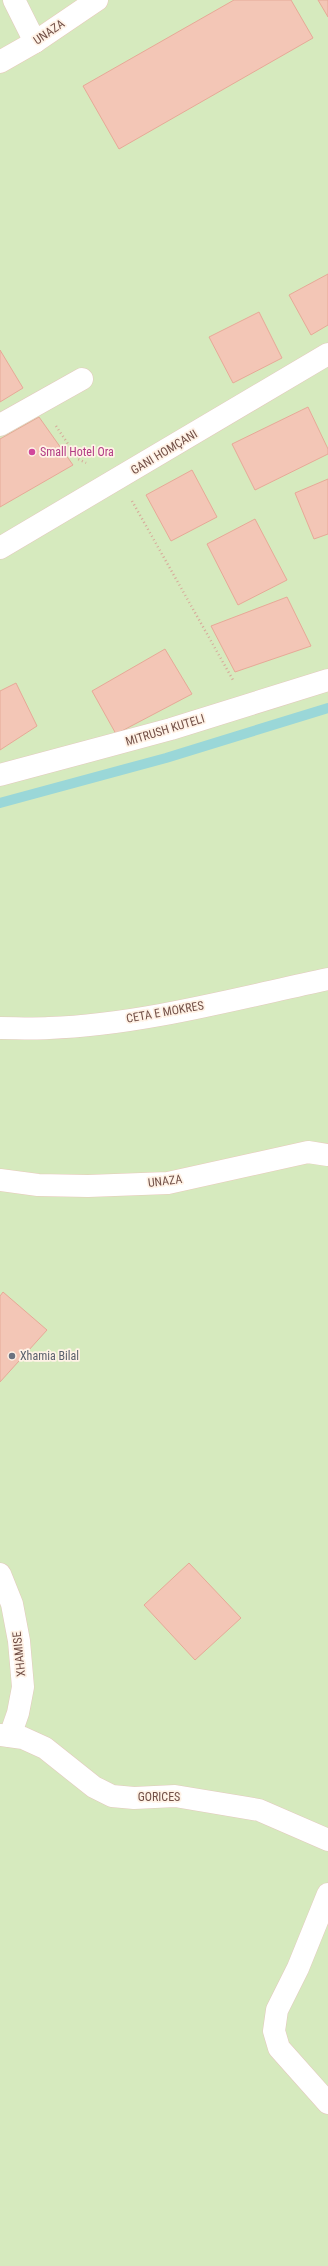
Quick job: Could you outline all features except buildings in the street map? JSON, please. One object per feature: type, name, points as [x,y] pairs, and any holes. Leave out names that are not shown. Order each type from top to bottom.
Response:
[{"type":"street","points":[[14,0],[35,42]]},
{"type":"street","name":"UNAZA","points":[[0,62],[35,42],[97,0]]},
{"type":"street","name":"GANI HOMÇANI","points":[[0,548],[120,479],[328,354]]},
{"type":"street","points":[[0,425],[43,399],[82,379]]},
{"type":"street","name":"MITRUSH KUTELI","points":[[0,775],[171,729],[247,704],[328,680]]},
{"type":"street","name":"CETA E MOKRES","points":[[0,1028],[49,1028],[105,1023],[186,1010],[328,979]]},
{"type":"street","name":"UNAZA","points":[[0,1180],[38,1185],[81,1186],[168,1183],[308,1152],[328,1155]]},
{"type":"street","name":"XHAMISE","points":[[0,1574],[12,1604],[19,1641],[23,1687],[18,1713],[5,1736]]},
{"type":"street","name":"GORICES","points":[[5,1736],[23,1738],[45,1748],[94,1787],[112,1796],[134,1798],[175,1796],[244,1807],[258,1810],[328,1840]]},
{"type":"street","points":[[328,1894],[298,1968],[276,2010],[274,2031],[279,2048],[328,2103]]},
{"type":"path","points":[[43,399],[55,424],[78,459],[120,479],[247,704]]},
{"type":"green space","points":[[0,0],[328,0],[328,2266],[0,2266]]},
{"type":"waterway","points":[[0,803],[166,758],[328,708]]},
{"type":"place","name":"Small Hotel Ora","points":[[32,452]]},
{"type":"place","name":"Xhamia Bilal","points":[[12,1356]]}]
